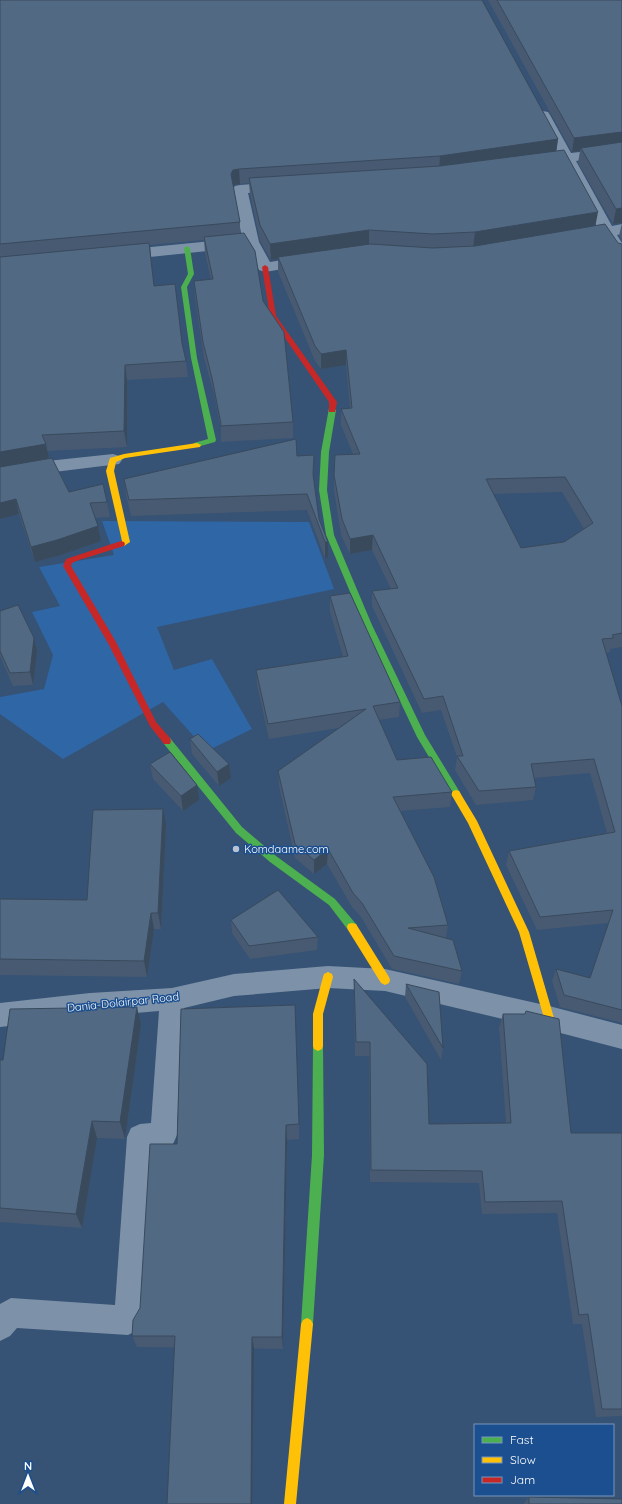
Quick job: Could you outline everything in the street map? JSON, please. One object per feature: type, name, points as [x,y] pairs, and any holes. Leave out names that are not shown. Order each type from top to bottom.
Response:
[{"type":"street","points":[[537,103],[567,158],[614,231],[622,254]]},
{"type":"street","points":[[522,165],[622,151]]},
{"type":"street","points":[[296,185],[240,189],[252,242],[265,266],[273,316],[333,402],[325,452],[323,490],[330,535],[368,625],[421,737],[472,821],[524,932],[549,1018]]},
{"type":"street","points":[[568,239],[614,231]]},
{"type":"street","points":[[110,256],[252,242]]},
{"type":"street","points":[[0,475],[38,468],[113,460],[124,456],[203,444],[212,440],[194,358],[184,287],[191,274],[187,248]]},
{"type":"street","points":[[265,266],[325,258]]},
{"type":"street","points":[[113,460],[110,471],[126,542],[76,558],[69,561],[67,566],[112,642],[153,724],[239,830],[273,859],[332,902],[351,926],[385,980]]},
{"type":"street","points":[[290,1504],[307,1327],[318,1155],[318,1014],[328,977]]},
{"type":"street","name":"Dania-Dolairpar Road","points":[[0,1015],[90,1005],[172,999],[234,985],[328,977],[385,980],[549,1018],[622,1037]]},
{"type":"street","points":[[0,1326],[10,1313],[128,1320],[140,1137],[164,1135],[172,999]]},
{"type":"shaded area","points":[[102,521],[309,522],[334,589],[157,627],[174,670],[212,659],[252,729],[207,751],[163,702],[63,759],[0,714],[0,697],[44,689],[53,655],[32,612],[60,606],[39,567],[114,555]]},
{"type":"building","points":[[0,0],[482,0],[558,139],[440,156],[233,170],[231,174],[240,222],[0,244]]},
{"type":"building","points":[[497,0],[622,0],[622,132],[574,138]]},
{"type":"building","points":[[622,142],[622,208],[616,209],[581,148]]},
{"type":"building","points":[[564,150],[598,212],[475,232],[433,234],[369,230],[270,244],[260,225],[249,178],[440,166]]},
{"type":"building","points":[[605,224],[618,243],[622,244],[622,633],[612,635],[614,638],[602,639],[622,706],[622,1010],[564,995],[556,969],[590,978],[613,910],[540,917],[509,851],[615,832],[594,759],[531,764],[536,787],[479,791],[457,756],[463,756],[443,696],[424,699],[372,591],[398,588],[373,535],[350,539],[342,519],[334,475],[335,455],[360,454],[341,409],[352,408],[346,350],[321,354],[315,346],[278,257],[370,244],[433,248],[475,246]],"holes":[[[565,477],[593,523],[564,542],[521,548],[486,479]]]},
{"type":"building","points":[[244,233],[255,251],[263,301],[284,332],[293,422],[220,426],[221,424],[212,378],[203,342],[194,281],[213,279],[204,237]]},
{"type":"building","points":[[149,243],[154,286],[175,284],[182,343],[186,361],[125,365],[124,431],[42,435],[46,444],[0,452],[0,257]]},
{"type":"building","points":[[296,439],[297,456],[314,455],[313,474],[319,519],[328,542],[325,542],[307,494],[129,500],[124,479]]},
{"type":"building","points":[[52,458],[69,492],[103,484],[107,502],[90,503],[98,526],[31,547],[16,499],[0,503],[0,467]]},
{"type":"building","points":[[350,593],[400,702],[373,706],[397,760],[431,757],[452,792],[393,797],[434,877],[448,925],[408,928],[453,940],[462,971],[394,956],[362,903],[353,893],[328,849],[314,860],[295,844],[278,771],[366,709],[268,724],[256,670],[348,656],[330,596]]},
{"type":"building","points":[[18,605],[34,638],[30,672],[10,673],[0,651],[0,611]]},
{"type":"building","points":[[198,734],[229,764],[217,772],[190,739]]},
{"type":"building","points":[[170,752],[197,785],[181,796],[150,764]]},
{"type":"building","points":[[163,809],[158,913],[151,913],[144,961],[0,959],[0,899],[87,900],[93,810]]},
{"type":"building","points":[[278,890],[318,937],[249,946],[231,920]]},
{"type":"building","points":[[354,979],[427,1064],[429,1124],[511,1123],[503,1014],[525,1014],[526,1011],[559,1019],[571,1133],[622,1133],[622,1409],[602,1409],[588,1314],[579,1315],[562,1201],[485,1202],[482,1171],[371,1170],[370,1042],[356,1042]]},
{"type":"building","points":[[406,984],[439,992],[443,1048]]},
{"type":"building","points":[[295,1005],[299,1124],[286,1125],[282,1337],[252,1337],[251,1504],[167,1504],[175,1336],[132,1336],[133,1320],[140,1308],[150,1144],[177,1144],[181,1009]]},
{"type":"building","points":[[137,1007],[120,1122],[92,1121],[76,1214],[0,1208],[0,1060],[3,1060],[10,1009]]},
{"type":"building","points":[[529,1497],[622,1499],[622,1504],[529,1504]]},
{"type":"traffic: fast","points":[[187,248],[191,274],[184,287],[194,358],[212,440],[197,445]]},
{"type":"traffic: fast","points":[[332,410],[325,452],[323,490],[330,535],[368,625],[421,737],[456,794]]},
{"type":"traffic: fast","points":[[167,741],[239,830],[273,859],[332,902],[352,927]]},
{"type":"traffic: fast","points":[[307,1324],[318,1155],[318,1046]]},
{"type":"traffic: slow","points":[[121,544],[126,542],[110,471],[113,460],[124,456],[197,445]]},
{"type":"traffic: slow","points":[[456,794],[472,821],[524,932],[549,1018]]},
{"type":"traffic: slow","points":[[352,927],[385,980]]},
{"type":"traffic: slow","points":[[318,1046],[318,1014],[328,977]]},
{"type":"traffic: slow","points":[[290,1504],[307,1324]]},
{"type":"traffic: jam","points":[[265,267],[273,316],[333,402],[332,410]]},
{"type":"traffic: jam","points":[[121,544],[76,558],[69,561],[67,566],[112,642],[153,724],[167,741]]},
{"type":"place","name":"Komdaame.com","points":[[236,849]]}]
